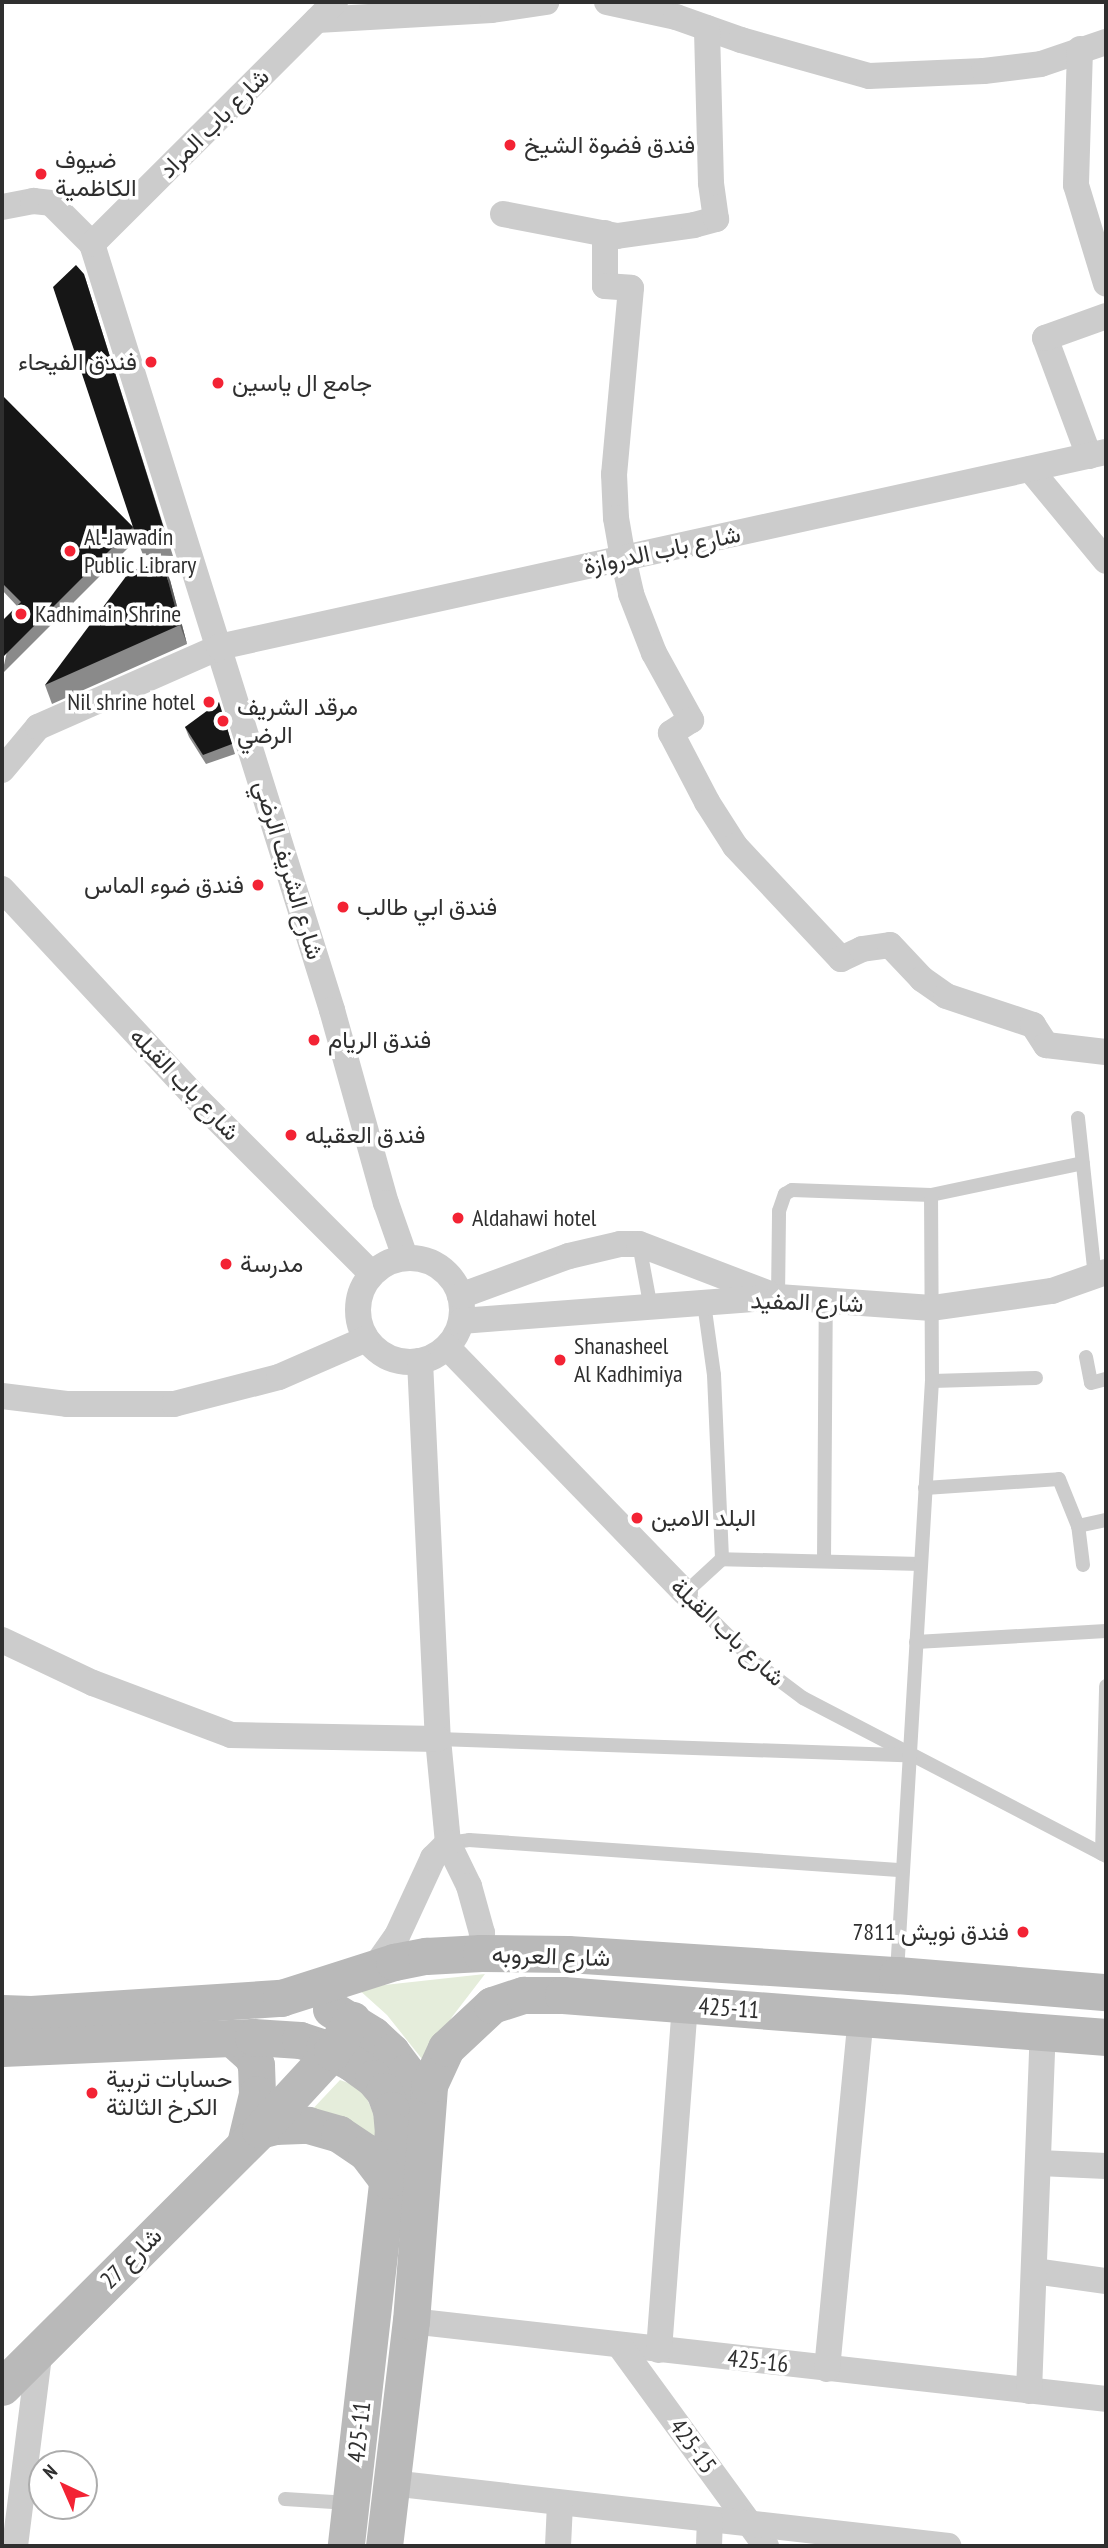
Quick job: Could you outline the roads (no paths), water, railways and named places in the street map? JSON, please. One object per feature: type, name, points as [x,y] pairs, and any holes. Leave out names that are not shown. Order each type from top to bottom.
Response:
[{"type":"street","points":[[326,11],[492,10],[546,2]]},
{"type":"street","points":[[607,2],[707,28],[869,76],[984,72],[1041,64],[1106,42]]},
{"type":"street","name":"شارع باب المراد","points":[[92,244],[326,11]]},
{"type":"street","points":[[503,214],[617,236],[716,219],[711,183],[707,28]]},
{"type":"street","points":[[1080,49],[1076,185],[1106,284]]},
{"type":"street","points":[[2,206],[33,201],[51,202],[92,244]]},
{"type":"street","points":[[605,233],[605,286],[631,288],[614,474],[616,518],[623,558],[631,594],[654,653],[691,720],[671,733],[707,802],[735,846],[841,959],[862,949],[890,945],[922,979],[946,996],[1033,1025],[1046,1045],[1106,1052]]},
{"type":"street","name":"شارع الشريف الرضي","points":[[92,244],[332,1010],[386,1203],[405,1257]]},
{"type":"street","points":[[1098,454],[1045,338],[1106,316]]},
{"type":"street","name":"شارع باب الدروازة","points":[[2,770],[38,727],[219,647],[1098,454]]},
{"type":"street","points":[[1030,469],[1103,558]]},
{"type":"street","name":"شارع باب القبله","points":[[2,889],[198,1100],[372,1274]]},
{"type":"street","points":[[461,1308],[596,1248],[639,1244],[778,1297]]},
{"type":"street","points":[[405,1257],[421,1258],[437,1265],[450,1276],[461,1308],[447,1347],[420,1361],[390,1358],[366,1339],[359,1323],[358,1305],[362,1289],[372,1274],[387,1263],[405,1257]]},
{"type":"street","name":"شارع المفيد","points":[[461,1308],[515,1318],[778,1297],[932,1308],[1052,1291],[1100,1275]]},
{"type":"street","points":[[2,1396],[67,1404],[174,1404],[279,1377],[366,1339]]},
{"type":"street","name":"شارع باب القبلة","points":[[447,1347],[685,1594]]},
{"type":"street","points":[[420,1361],[438,1739],[448,1843],[469,1886],[482,1933],[481,1953]]},
{"type":"street","points":[[2,1640],[93,1683],[231,1735],[438,1739]]},
{"type":"street","points":[[375,1967],[397,1936],[433,1858],[448,1843]]},
{"type":"street","name":"شارع العروبه","points":[[2,2013],[31,2014],[271,1998],[375,1967],[425,1956],[481,1953],[568,1954],[897,1975],[1106,1992]]},
{"type":"street","name":"425-11","points":[[346,2546],[393,2131],[408,2115],[446,2048],[492,2005],[523,1995],[550,1995],[1106,2037]]},
{"type":"street","points":[[242,2037],[264,2031],[270,2020],[268,2008],[271,1998]]},
{"type":"street","points":[[271,1998],[280,2012],[284,2026],[373,2078],[408,2115]]},
{"type":"street","name":"425-11","points":[[271,1998],[330,2008],[352,2020],[391,2052],[406,2072],[411,2320],[384,2546]]},
{"type":"street","points":[[659,2350],[685,2004]]},
{"type":"street","points":[[827,2369],[861,2018]]},
{"type":"street","name":"شارع 27","points":[[2,2387],[252,2137],[316,2046],[352,2020]]},
{"type":"street","points":[[1029,2391],[1042,2032]]},
{"type":"street","points":[[242,2037],[256,2065],[257,2094],[252,2137]]},
{"type":"street","points":[[2,2048],[242,2037],[316,2046]]},
{"type":"street","points":[[252,2137],[275,2126],[308,2125],[339,2134],[366,2152],[387,2180]]},
{"type":"street","points":[[1039,2163],[1106,2166]]},
{"type":"street","points":[[1034,2271],[1106,2281]]},
{"type":"street","name":"425-16","points":[[411,2320],[620,2346],[1106,2399]]},
{"type":"street","name":"425-15","points":[[620,2346],[766,2546]]},
{"type":"street","points":[[15,2546],[40,2349]]},
{"type":"street","points":[[391,2483],[560,2504],[709,2533],[750,2525],[948,2546]]},
{"type":"street","points":[[558,2546],[560,2504]]},
{"type":"lane","points":[[1078,1118],[1100,1275]]},
{"type":"lane","points":[[778,1297],[779,1211],[785,1194],[802,1189],[931,1195],[1083,1163]]},
{"type":"lane","points":[[897,1975],[932,1381],[931,1195]]},
{"type":"lane","points":[[639,1244],[651,1309]]},
{"type":"lane","points":[[824,1561],[827,1301]]},
{"type":"lane","points":[[704,1303],[714,1375],[722,1559]]},
{"type":"lane","points":[[1086,1357],[1091,1383],[1106,1379]]},
{"type":"lane","points":[[932,1381],[1037,1378]]},
{"type":"lane","points":[[925,1488],[1059,1479],[1078,1526],[1083,1565]]},
{"type":"lane","points":[[1078,1526],[1106,1520]]},
{"type":"lane","points":[[685,1594],[722,1559],[921,1564]]},
{"type":"lane","name":"شارع باب القبلة","points":[[685,1594],[780,1683],[909,1756],[1104,1855]]},
{"type":"lane","points":[[916,1642],[1106,1631]]},
{"type":"lane","points":[[1104,1855],[1106,1686]]},
{"type":"lane","points":[[438,1739],[909,1756]]},
{"type":"lane","points":[[448,1843],[469,1840],[902,1870]]},
{"type":"lane","points":[[285,2499],[351,2503]]},
{"type":"place","name":"فندق فضوة الشيخ","points":[[510,145]]},
{"type":"place","name":"ضيوف الكاظمية","points":[[41,174]]},
{"type":"place","name":"فندق الفيحاء","points":[[151,362]]},
{"type":"place","name":"جامع ال ياسين","points":[[218,383]]},
{"type":"place","name":"Al-Jawadin Public Library","points":[[70,551]]},
{"type":"place","name":"Kadhimain Shrine","points":[[21,614]]},
{"type":"place","name":"Nil shrine hotel","points":[[209,702]]},
{"type":"place","name":"مرقد الشريف الرضي","points":[[223,721]]},
{"type":"place","name":"فندق ضوء الماس","points":[[258,885]]},
{"type":"place","name":"فندق ابي طالب","points":[[343,907]]},
{"type":"place","name":"فندق الريام","points":[[314,1040]]},
{"type":"place","name":"فندق العقيله","points":[[291,1135]]},
{"type":"place","name":"Aldahawi hotel","points":[[458,1218]]},
{"type":"place","name":"مدرسة","points":[[226,1264]]},
{"type":"place","name":"Shanasheel Al Kadhimiya","points":[[560,1360]]},
{"type":"place","name":"البلد الامين","points":[[637,1518]]},
{"type":"place","name":"فندق نويش 7811","points":[[1023,1932]]},
{"type":"place","name":"حسابات تربية الكرخ الثالثة","points":[[92,2093]]}]
